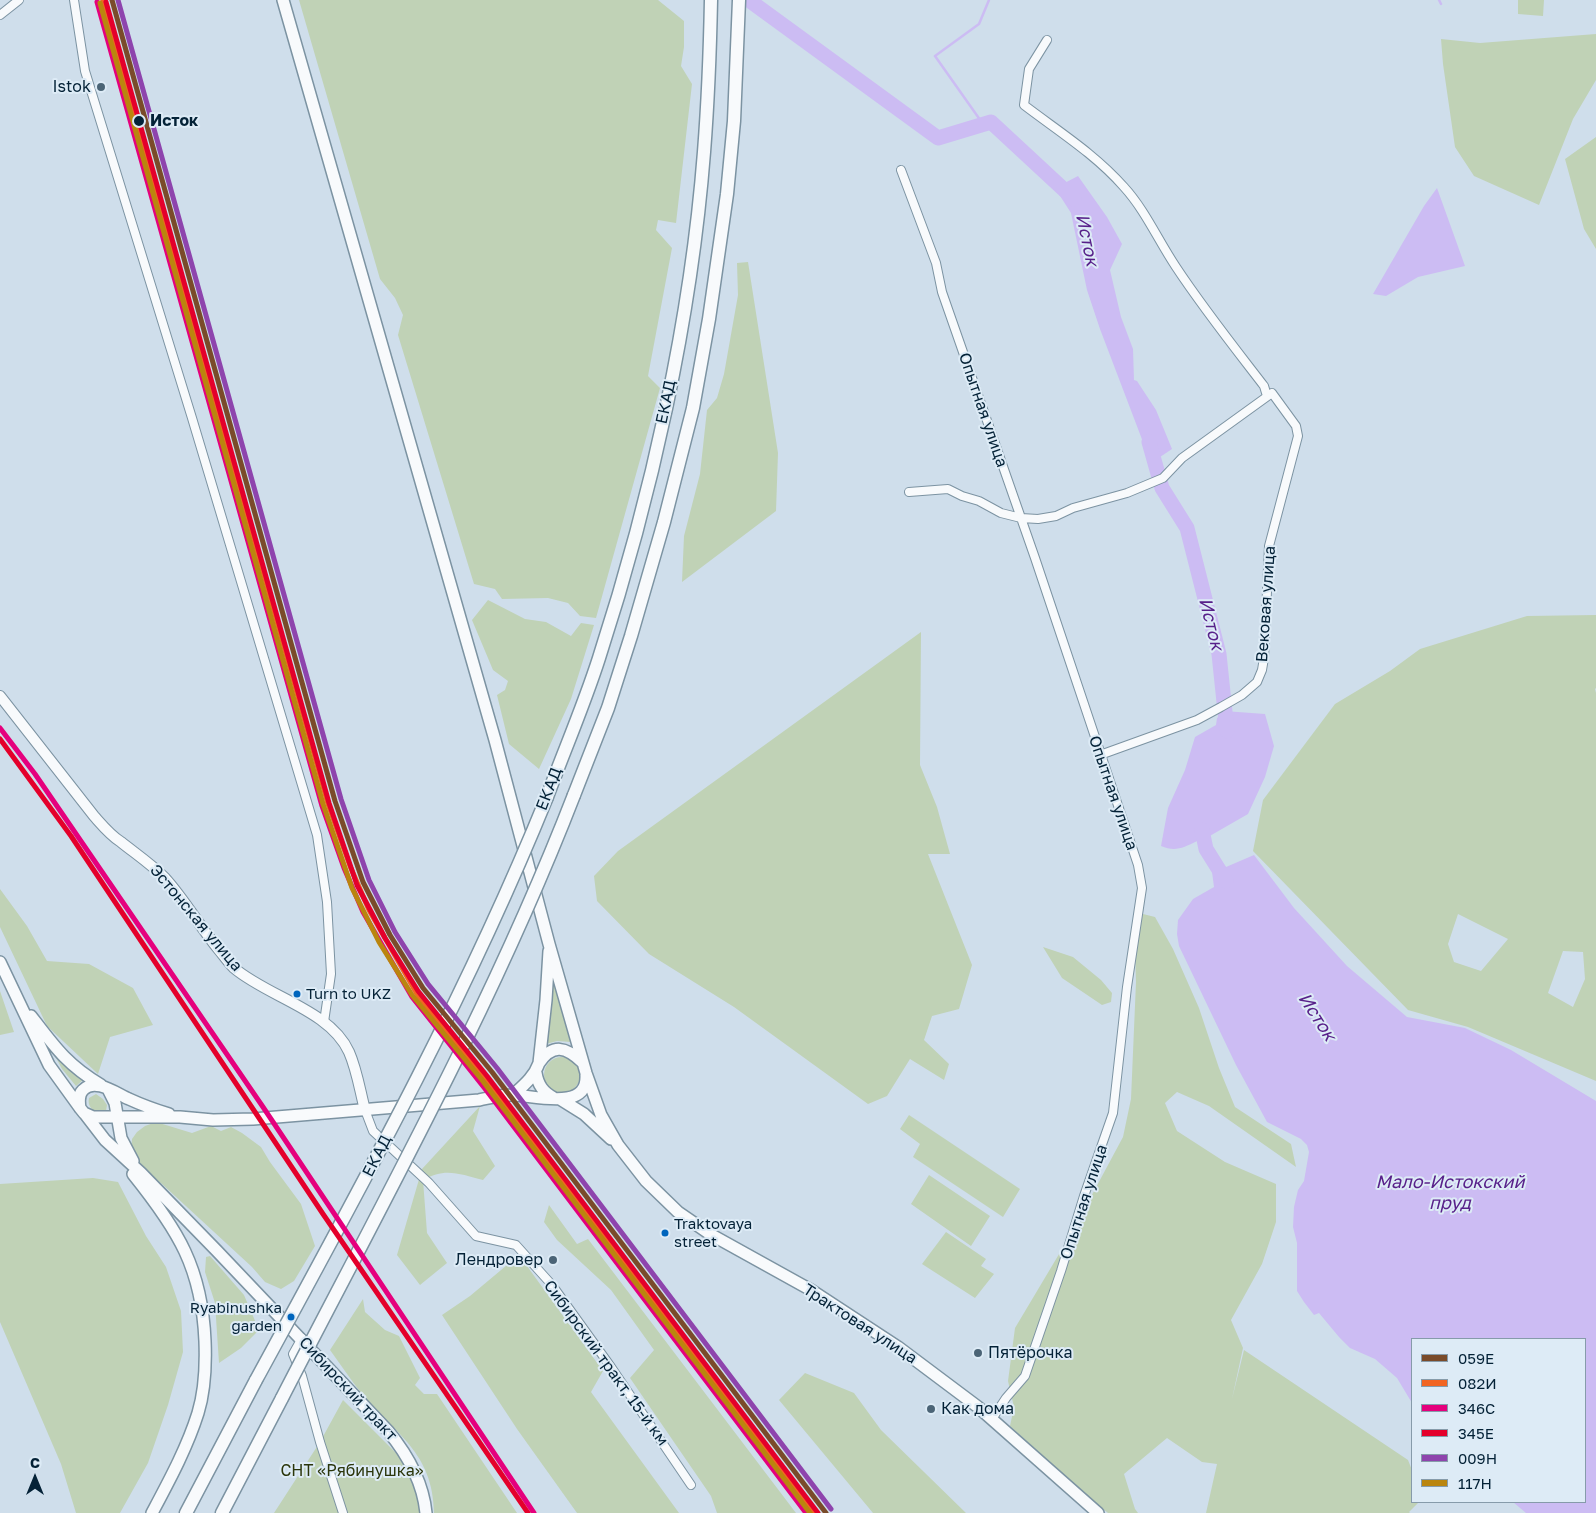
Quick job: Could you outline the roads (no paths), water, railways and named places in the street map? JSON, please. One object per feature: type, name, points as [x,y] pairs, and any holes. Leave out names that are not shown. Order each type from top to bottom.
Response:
[{"type":"highway","name":"ЕКАД","points":[[186,1513],[359,1192],[456,1002],[547,797],[598,659],[652,470],[668,396],[693,252],[704,154],[711,0]]},
{"type":"highway","name":"ЕКАД","points":[[222,1513],[452,1069],[538,883],[608,708],[664,522],[693,408],[728,194],[734,121],[739,0]]},
{"type":"main road","points":[[283,0],[495,740],[549,944],[585,1068],[601,1115],[618,1145]]},
{"type":"main road","points":[[549,944],[546,1000],[537,1081],[541,1088],[584,1114],[618,1145]]},
{"type":"main road","name":"Сибирский тракт","points":[[0,962],[49,1064],[105,1140],[141,1173],[302,1338],[388,1431],[401,1447],[416,1475],[426,1513]]},
{"type":"main road","name":"Сибирский тракт","points":[[22,1005],[64,1058],[81,1073],[106,1088],[115,1103],[120,1138],[141,1173]]},
{"type":"main road","points":[[180,1117],[130,1100],[106,1088],[93,1085],[83,1090],[79,1097],[82,1110],[93,1117],[180,1117],[213,1120],[253,1120],[479,1100],[513,1094],[557,1099],[573,1096],[585,1088],[585,1068],[571,1052],[563,1049],[555,1050],[544,1056],[524,1086],[513,1094]]},
{"type":"main road","points":[[104,1118],[111,1112],[115,1103]]},
{"type":"main road","points":[[127,1150],[124,1137],[126,1128],[131,1122],[142,1117]]},
{"type":"main road","points":[[105,1140],[154,1200],[180,1240],[190,1261],[203,1308],[205,1384],[198,1412],[176,1466],[152,1513]]},
{"type":"main road","name":"Трактовая улица","points":[[618,1145],[646,1181],[678,1212],[710,1234],[811,1290],[892,1343],[992,1419],[1098,1513]]},
{"type":"street","points":[[0,15],[19,0]]},
{"type":"street","points":[[74,0],[85,71],[195,428],[317,835],[327,902],[331,974],[324,1022]]},
{"type":"street","name":"Вековая улица","points":[[1048,40],[1030,69],[1024,105],[1100,161],[1125,188],[1153,227],[1174,264],[1206,310],[1270,395],[1296,426],[1298,436],[1269,546],[1265,643],[1262,670],[1257,682],[1242,695],[1197,720],[1100,755]]},
{"type":"street","name":"Опытная улица","points":[[901,170],[936,263],[942,292],[1138,865],[1142,888],[1127,987],[1113,1114],[1025,1376],[1006,1398],[992,1419]]},
{"type":"street","points":[[909,492],[948,489],[979,501],[1001,513],[1020,518],[1038,519],[1056,516],[1073,508],[1127,493],[1163,478],[1182,458],[1270,395]]},
{"type":"street","name":"Эстонская улица","points":[[0,696],[94,816],[110,834],[149,862],[165,878],[205,933],[233,967],[249,979],[324,1022],[338,1035],[349,1052],[365,1110]]},
{"type":"street","name":"Сибирский тракт, 15-й км","points":[[365,1110],[373,1131],[429,1183],[476,1236],[516,1245],[552,1285],[612,1366],[691,1485]]},
{"type":"street","points":[[302,1338],[293,1354],[302,1376],[320,1442],[343,1513]]},
{"type":"water","points":[[1078,176],[1107,217],[1122,244],[1110,270],[1121,317],[1133,349],[1134,380],[1137,381],[1156,410],[1172,449],[1151,463],[1087,290],[1071,213],[1055,188]]},
{"type":"water","points":[[1437,188],[1465,266],[1418,277],[1386,296],[1373,294],[1424,206]]},
{"type":"water","points":[[1224,711],[1265,714],[1274,746],[1265,777],[1248,814],[1208,837],[1208,847],[1202,850],[1197,841],[1179,848],[1171,849],[1161,846],[1168,808],[1185,770],[1195,737],[1216,725],[1217,718]]},
{"type":"water","name":"Мало-Истокский пруд","points":[[1254,855],[1294,908],[1347,966],[1407,1017],[1465,1028],[1511,1050],[1596,1101],[1596,1513],[1526,1513],[1514,1503],[1586,1503],[1586,1338],[1411,1338],[1411,1401],[1397,1378],[1375,1359],[1350,1348],[1319,1313],[1314,1315],[1297,1291],[1297,1243],[1293,1227],[1294,1207],[1298,1190],[1304,1181],[1309,1152],[1307,1145],[1301,1139],[1267,1122],[1236,1065],[1179,946],[1177,934],[1178,920],[1193,899],[1214,887],[1211,864],[1220,862],[1226,867]]},
{"type":"waterway","points":[[983,124],[935,56],[979,24],[989,0]]},
{"type":"waterway","points":[[1439,0],[1441,4]]},
{"type":"waterway","name":"Исток","points":[[750,1],[938,138],[991,122],[1074,199]]},
{"type":"waterway","name":"Исток","points":[[1149,442],[1162,488],[1187,528],[1219,654],[1227,731]]},
{"type":"waterway","name":"Исток","points":[[1202,830],[1206,849],[1226,881]]},
{"type":"place","name":"Istok","points":[[101,87]]},
{"type":"place","name":"Исток","points":[[139,121]]},
{"type":"place","name":"Turn to UKZ","points":[[297,994]]},
{"type":"place","name":"Traktovaya street","points":[[665,1233]]},
{"type":"place","name":"Лендровер","points":[[553,1260]]},
{"type":"place","name":"Ryabinushka garden","points":[[291,1317]]},
{"type":"place","name":"Пятёрочка","points":[[978,1353]]},
{"type":"place","name":"Как дома","points":[[931,1409]]},
{"type":"park label","name":"СНТ «Рябинушка»","points":[[352,1471]]}]
